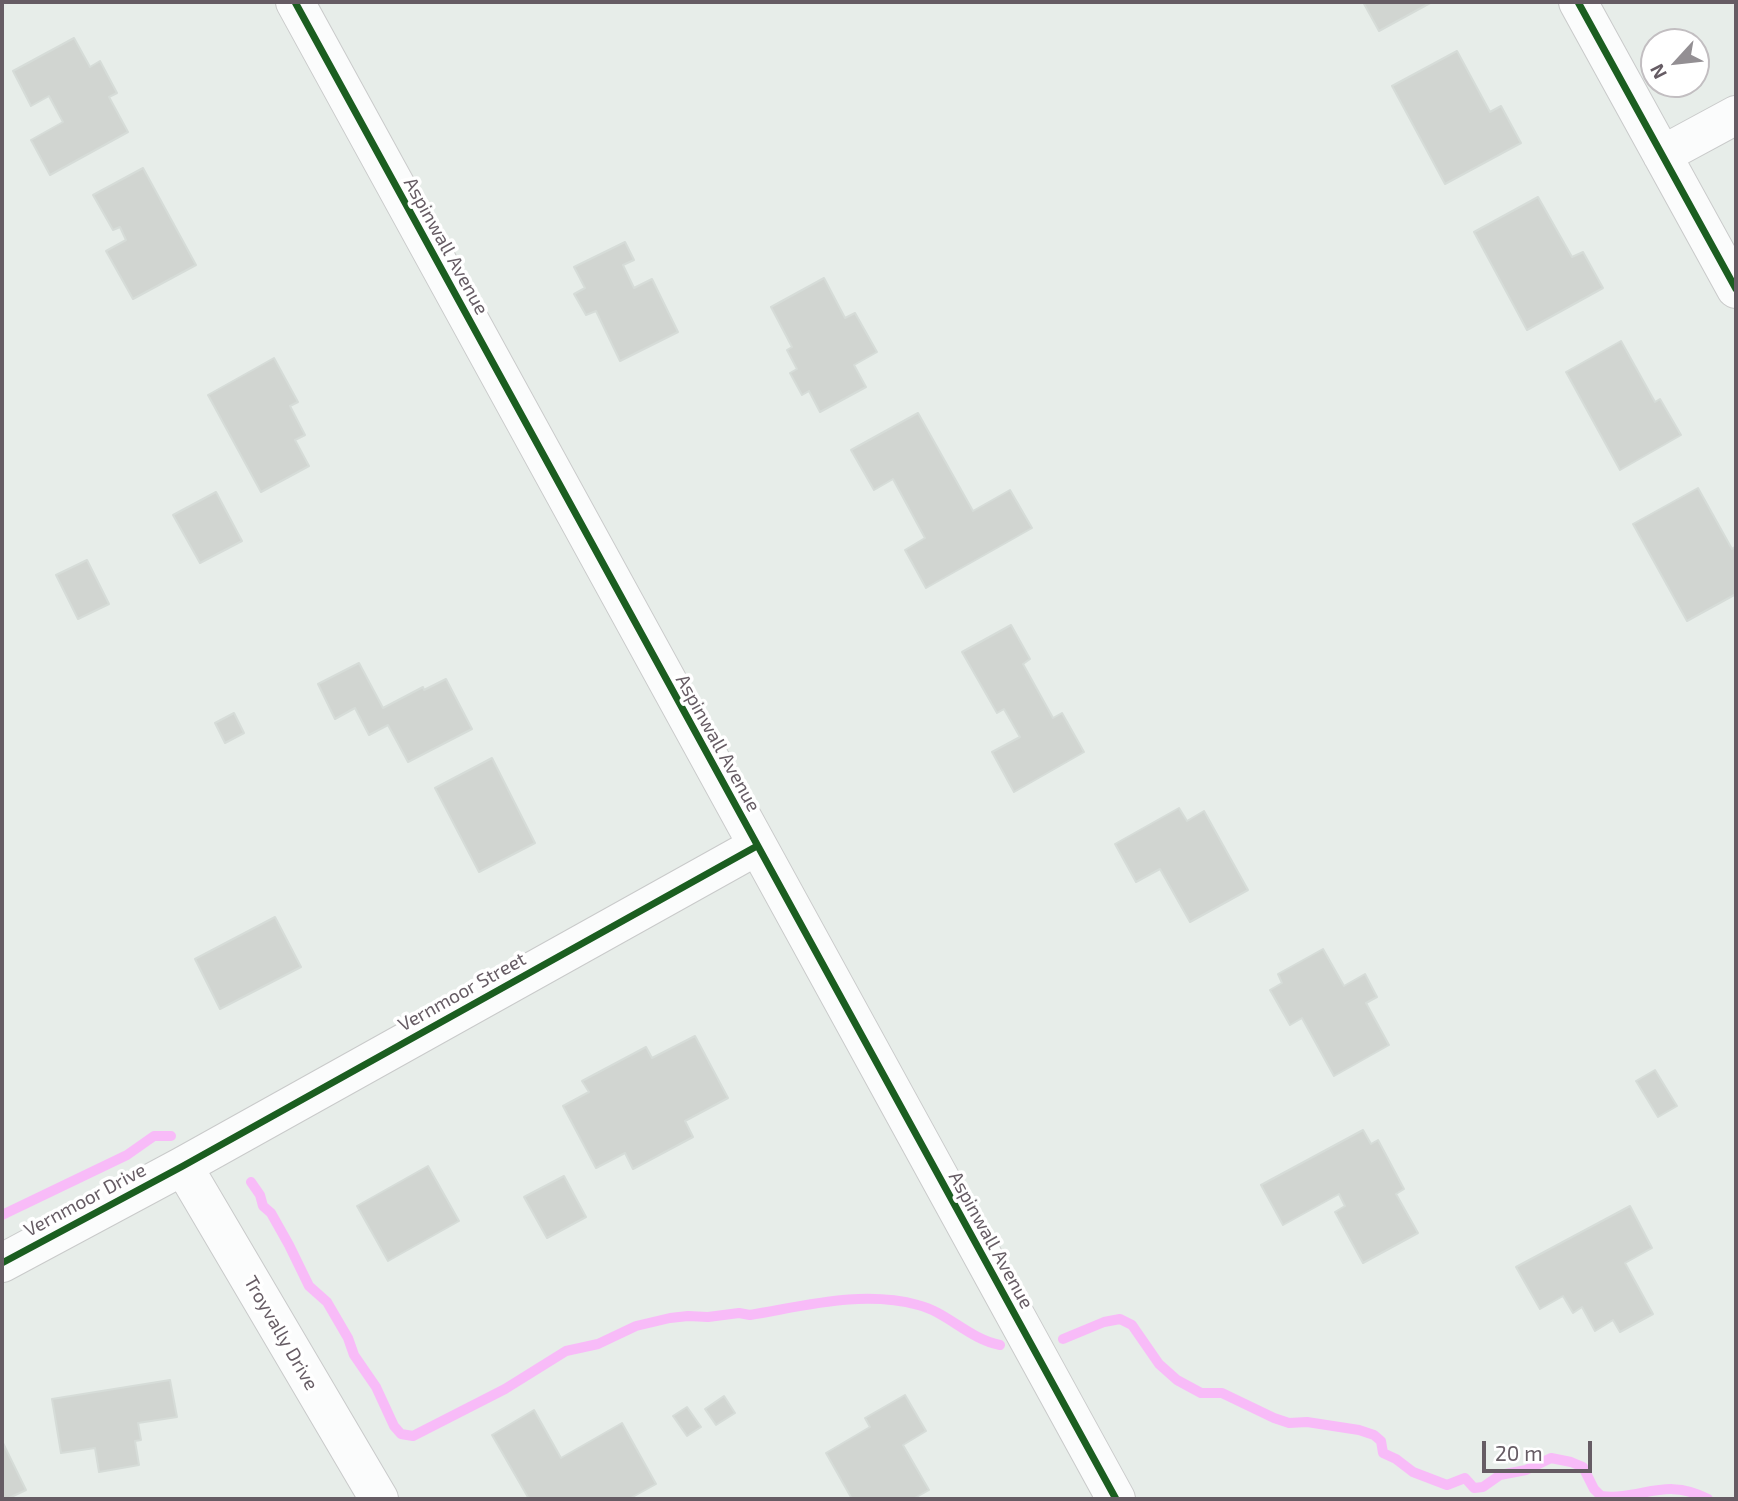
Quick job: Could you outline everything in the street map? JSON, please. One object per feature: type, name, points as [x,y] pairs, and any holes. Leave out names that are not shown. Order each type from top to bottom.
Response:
[{"type":"street","name":"Aspinwall Avenue","points":[[295,2],[1116,1499]]},
{"type":"street","points":[[1578,2],[1736,289]]},
{"type":"street","points":[[1662,155],[1736,115]]},
{"type":"street","name":"Vernmoor Street","points":[[183,1166],[757,846]]},
{"type":"street","name":"Vernmoor Drive","points":[[2,1263],[183,1166]]},
{"type":"street","name":"Troyvally Drive","points":[[183,1166],[379,1499]]},
{"type":"building","points":[[1363,2],[1432,2],[1379,31]]},
{"type":"building","points":[[74,38],[90,67],[100,61],[117,93],[109,97],[128,132],[50,175],[31,140],[63,122],[49,96],[31,106],[13,71]]},
{"type":"building","points":[[1457,51],[1490,112],[1501,106],[1521,143],[1445,184],[1392,86]]},
{"type":"building","points":[[143,168],[196,265],[133,299],[106,251],[126,240],[120,227],[113,230],[93,195]]},
{"type":"building","points":[[1538,197],[1572,257],[1583,252],[1603,288],[1527,330],[1474,232]]},
{"type":"building","points":[[625,242],[634,260],[623,265],[634,288],[652,279],[678,332],[620,361],[596,311],[586,315],[574,294],[585,288],[574,267]]},
{"type":"building","points":[[824,278],[845,318],[855,313],[877,352],[854,365],[866,387],[820,412],[809,391],[802,395],[790,373],[797,369],[787,350],[792,347],[771,307]]},
{"type":"building","points":[[1621,341],[1655,402],[1660,399],[1681,435],[1620,470],[1566,372]]},
{"type":"building","points":[[274,358],[298,402],[290,406],[305,435],[295,440],[309,466],[261,492],[208,395]]},
{"type":"building","points":[[918,413],[973,511],[1010,490],[1032,528],[926,588],[905,550],[925,538],[893,479],[874,490],[851,450]]},
{"type":"building","points":[[1698,488],[1732,549],[1736,546],[1736,594],[1687,621],[1633,524]]},
{"type":"building","points":[[216,492],[242,541],[200,563],[173,515]]},
{"type":"building","points":[[87,560],[109,604],[78,619],[56,575]]},
{"type":"building","points":[[1011,625],[1030,659],[1023,664],[1053,718],[1062,713],[1084,752],[1014,792],[992,752],[1020,737],[1004,709],[997,713],[962,652]]},
{"type":"building","points":[[359,663],[383,708],[423,687],[424,690],[446,679],[472,729],[408,762],[388,725],[369,735],[355,708],[335,719],[318,684]]},
{"type":"building","points":[[234,713],[244,733],[225,743],[215,723]]},
{"type":"building","points":[[492,758],[535,843],[479,872],[435,788]]},
{"type":"building","points":[[1179,808],[1187,821],[1204,811],[1248,890],[1190,922],[1160,869],[1136,882],[1115,844]]},
{"type":"building","points":[[275,917],[301,967],[220,1009],[195,959]]},
{"type":"building","points":[[1323,949],[1344,986],[1365,974],[1377,997],[1366,1003],[1389,1045],[1334,1076],[1302,1018],[1290,1025],[1270,990],[1282,983],[1278,974]]},
{"type":"building","points":[[695,1036],[728,1098],[685,1121],[693,1137],[633,1169],[625,1153],[596,1168],[563,1106],[589,1092],[582,1081],[646,1047],[652,1058]]},
{"type":"building","points":[[1655,1070],[1677,1106],[1658,1117],[1636,1081]]},
{"type":"building","points":[[1363,1130],[1371,1144],[1378,1140],[1404,1189],[1396,1194],[1418,1233],[1363,1263],[1335,1212],[1345,1206],[1339,1194],[1283,1225],[1261,1185]]},
{"type":"building","points":[[428,1166],[459,1221],[388,1261],[357,1206]]},
{"type":"building","points":[[564,1176],[586,1217],[547,1238],[524,1197]]},
{"type":"building","points":[[1630,1206],[1652,1248],[1625,1263],[1653,1314],[1620,1332],[1613,1320],[1595,1331],[1582,1307],[1573,1313],[1563,1296],[1540,1309],[1516,1267]]},
{"type":"building","points":[[170,1380],[177,1417],[138,1423],[141,1440],[135,1441],[139,1465],[99,1472],[95,1448],[61,1453],[52,1399]]},
{"type":"building","points":[[905,1395],[926,1431],[903,1445],[929,1490],[913,1499],[852,1499],[826,1453],[870,1427],[865,1418]]},
{"type":"building","points":[[724,1396],[735,1413],[716,1425],[705,1409]]},
{"type":"building","points":[[687,1407],[701,1427],[687,1436],[673,1416]]},
{"type":"building","points":[[534,1410],[561,1458],[622,1423],[656,1484],[629,1499],[529,1499],[492,1435]]},
{"type":"building","points":[[2,1441],[26,1490],[7,1499],[2,1499]]},
{"type":"waterway","points":[[2,1215],[127,1155],[154,1136],[171,1136]]},
{"type":"waterway","points":[[251,1182],[260,1195],[263,1206],[271,1213],[289,1245],[309,1286],[327,1302],[348,1338],[354,1355],[376,1387],[394,1426],[401,1434],[413,1436],[505,1389],[566,1351],[598,1344],[636,1326],[670,1318],[739,1313],[750,1315],[834,1301],[876,1299],[929,1308],[978,1337],[1000,1345]]},
{"type":"waterway","points":[[1063,1339],[1104,1322],[1120,1319],[1132,1325],[1159,1364],[1177,1380],[1201,1393],[1222,1393],[1289,1423],[1307,1422],[1374,1435],[1381,1441],[1383,1453],[1413,1472],[1447,1485],[1465,1478],[1474,1488],[1483,1487],[1500,1475],[1526,1470],[1551,1458],[1583,1467],[1594,1489],[1601,1496],[1615,1497],[1666,1489],[1693,1492],[1708,1499]]},
{"type":"cycle path","points":[[295,2],[1116,1499]]},
{"type":"cycle path","points":[[1578,2],[1736,289]]},
{"type":"cycle path","points":[[2,1263],[183,1166],[757,846]]}]
